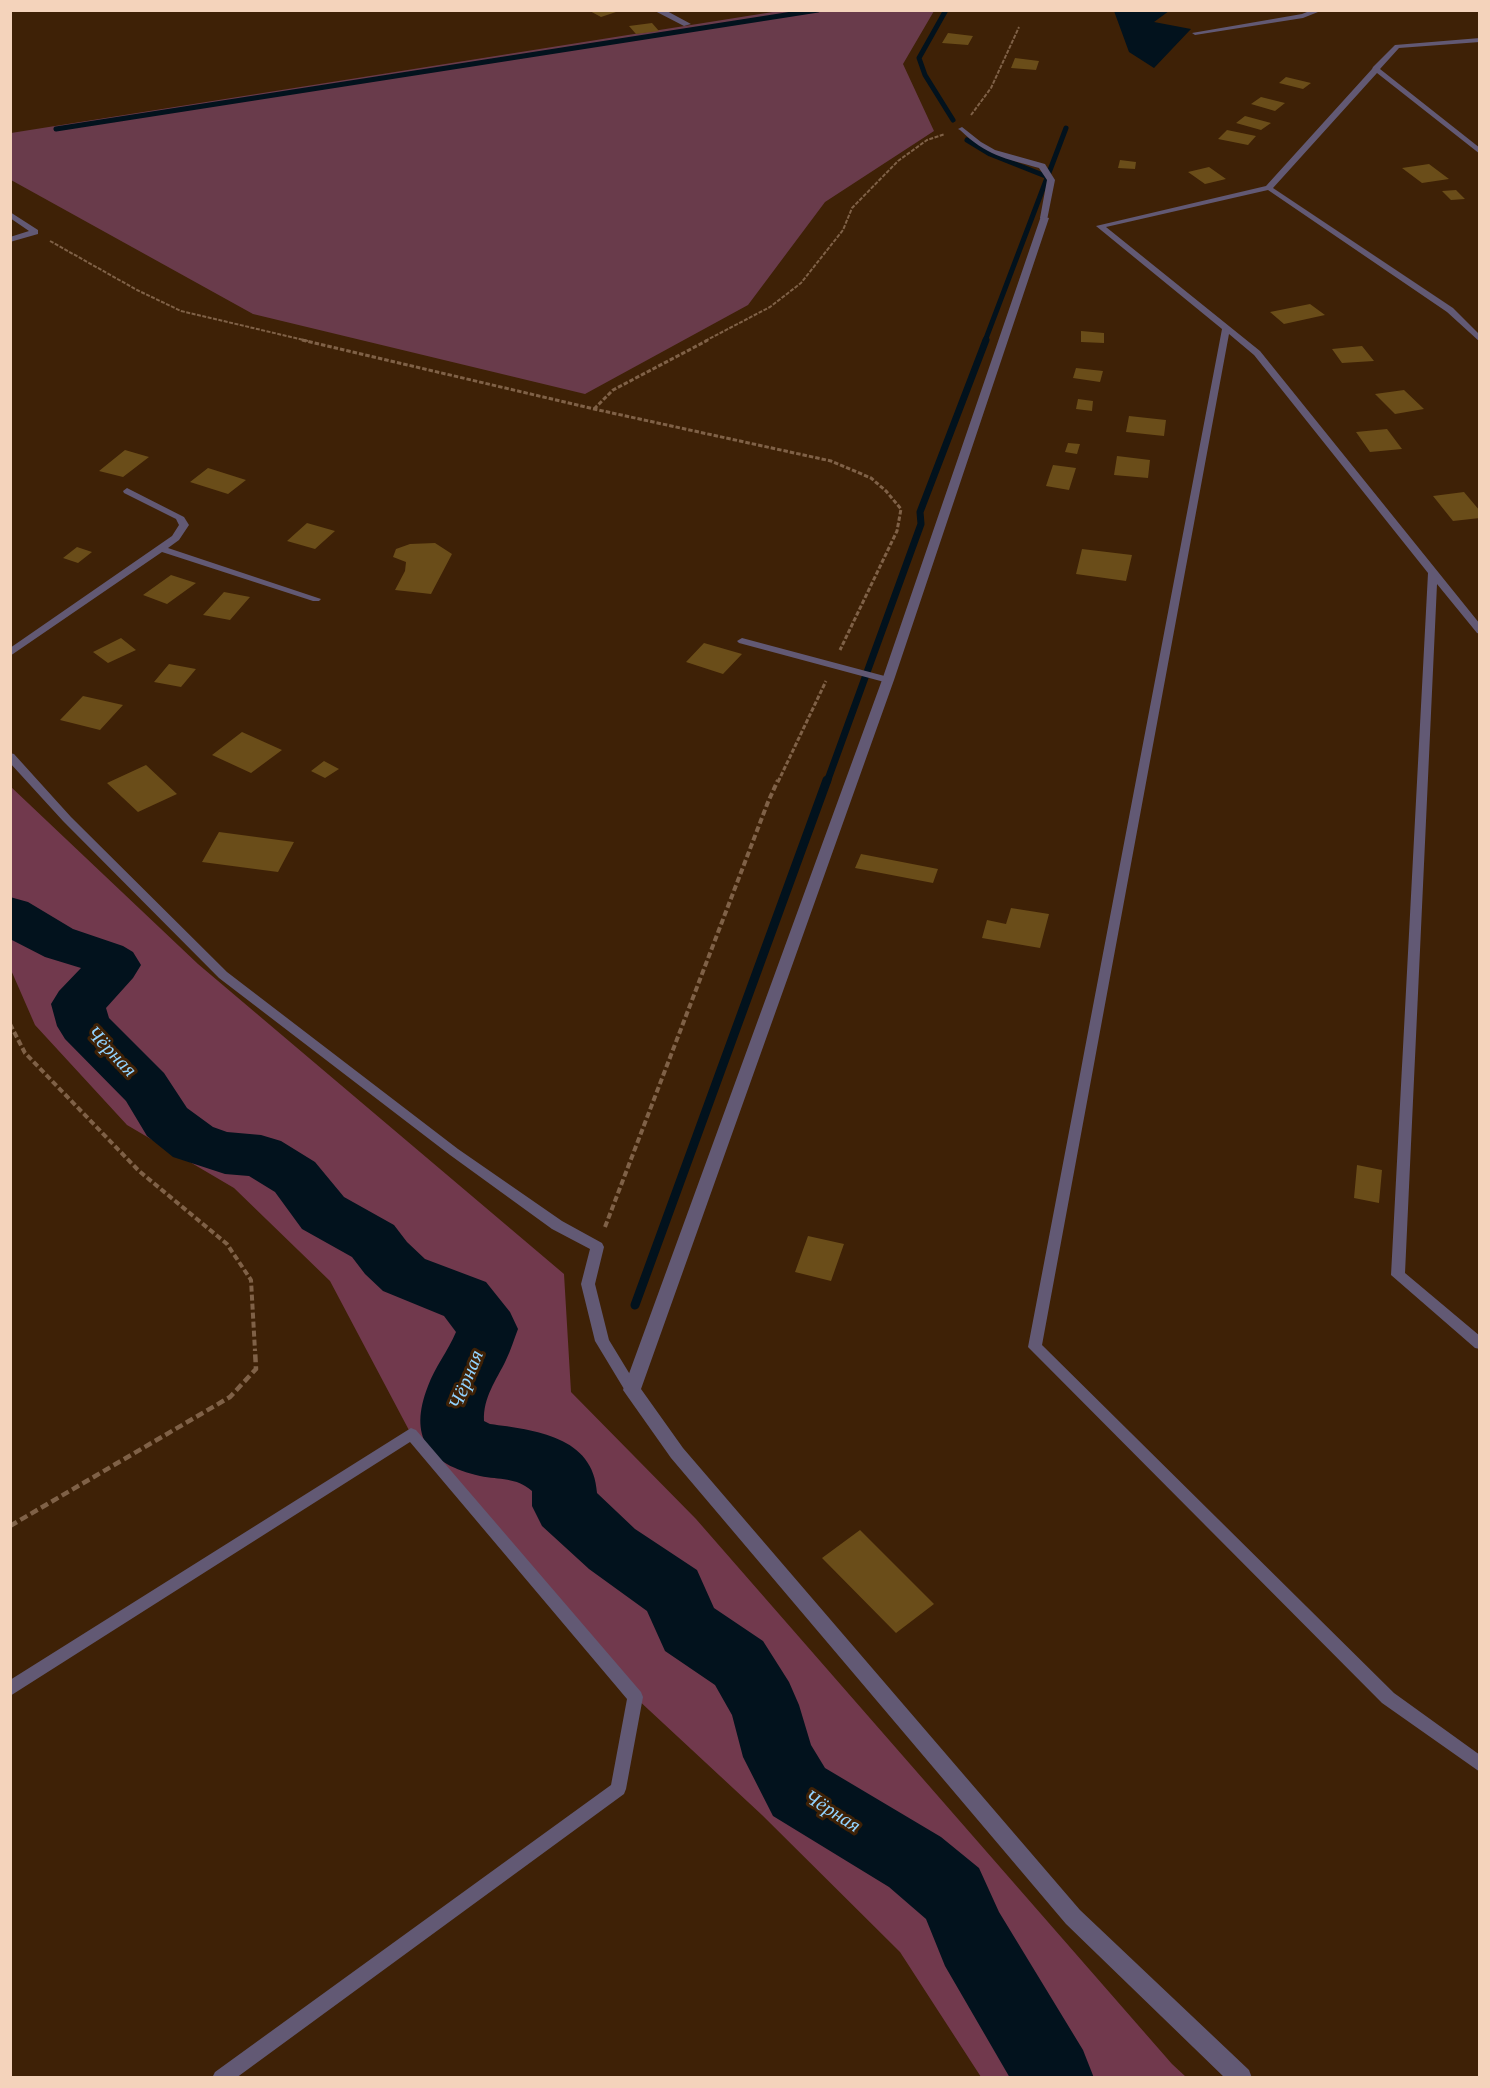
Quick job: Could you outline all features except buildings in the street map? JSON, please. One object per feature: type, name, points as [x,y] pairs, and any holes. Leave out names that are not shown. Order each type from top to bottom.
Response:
[{"type":"street","points":[[657,10],[687,24]]},
{"type":"street","points":[[1044,218],[888,680],[632,1390],[677,1453],[1073,1917],[1241,2078]]},
{"type":"lane","points":[[1195,33],[1303,16],[1320,10]]},
{"type":"lane","points":[[1479,40],[1397,46],[1269,188],[1101,226],[1257,353],[1479,630]]},
{"type":"lane","points":[[1375,68],[1479,152]]},
{"type":"lane","points":[[962,129],[978,144],[992,152],[1042,166],[1051,180],[1044,218]]},
{"type":"lane","points":[[1269,188],[1450,310],[1479,340]]},
{"type":"lane","points":[[10,214],[34,232]]},
{"type":"lane","points":[[10,240],[34,232]]},
{"type":"lane","points":[[1226,328],[1035,1347],[1388,1698],[1479,1765]]},
{"type":"lane","points":[[10,653],[176,538],[184,525],[179,517],[127,491]]},
{"type":"lane","points":[[159,548],[316,599]]},
{"type":"lane","points":[[1433,572],[1398,1275],[1479,1344]]},
{"type":"lane","points":[[741,641],[888,680]]},
{"type":"lane","points":[[10,756],[67,819],[223,975],[454,1152],[556,1225],[597,1247],[588,1284],[602,1341],[632,1390]]},
{"type":"lane","points":[[10,1689],[411,1434],[635,1697],[618,1789],[221,2078]]},
{"type":"path","points":[[594,409],[613,390],[770,307],[801,283],[843,230],[852,208],[898,161],[927,140],[962,129],[991,88],[1019,27]]},
{"type":"path","points":[[34,232],[77,258],[182,311],[594,409],[831,461],[867,474],[888,490],[901,509],[897,531],[768,802],[597,1247]]},
{"type":"path","points":[[10,1024],[25,1053],[139,1172],[227,1244],[251,1280],[256,1369],[230,1397],[10,1526]]},
{"type":"shaded area","points":[[779,11],[934,11],[903,64],[934,131],[825,202],[748,305],[585,394],[253,314],[11,180],[11,133]]},
{"type":"shaded area","points":[[10,786],[198,964],[564,1274],[571,1392],[696,1519],[1172,2064],[1186,2077],[981,2077],[900,1952],[762,1815],[635,1697],[411,1434],[330,1281],[234,1188],[127,1125],[35,1025],[11,970]]},
{"type":"water","points":[[1114,11],[1169,11],[1154,22],[1191,29],[1154,68],[1129,52]]},
{"type":"waterway","points":[[56,129],[818,10]]},
{"type":"waterway","points":[[946,10],[919,58],[925,75],[953,120]]},
{"type":"waterway","points":[[1047,177],[1066,128]]},
{"type":"waterway","points":[[967,140],[990,154],[1047,177]]},
{"type":"waterway","points":[[985,341],[1047,177]]},
{"type":"waterway","points":[[827,782],[921,524],[920,512],[986,340]]},
{"type":"waterway","points":[[635,1305],[827,780]]},
{"type":"waterway","name":"Чёрная","points":[[10,914],[47,938],[100,956],[115,965],[78,1004],[84,1026],[145,1087],[167,1122],[193,1142],[225,1153],[261,1156],[295,1177],[323,1213],[373,1241],[386,1258],[404,1275],[465,1299],[488,1329],[476,1358],[459,1385],[452,1409],[453,1435],[479,1449],[539,1458],[564,1480],[565,1506],[612,1549],[673,1591],[689,1629],[739,1663],[764,1705],[779,1757],[799,1792],[915,1862],[953,1894],[972,1939],[1055,2078]]}]
